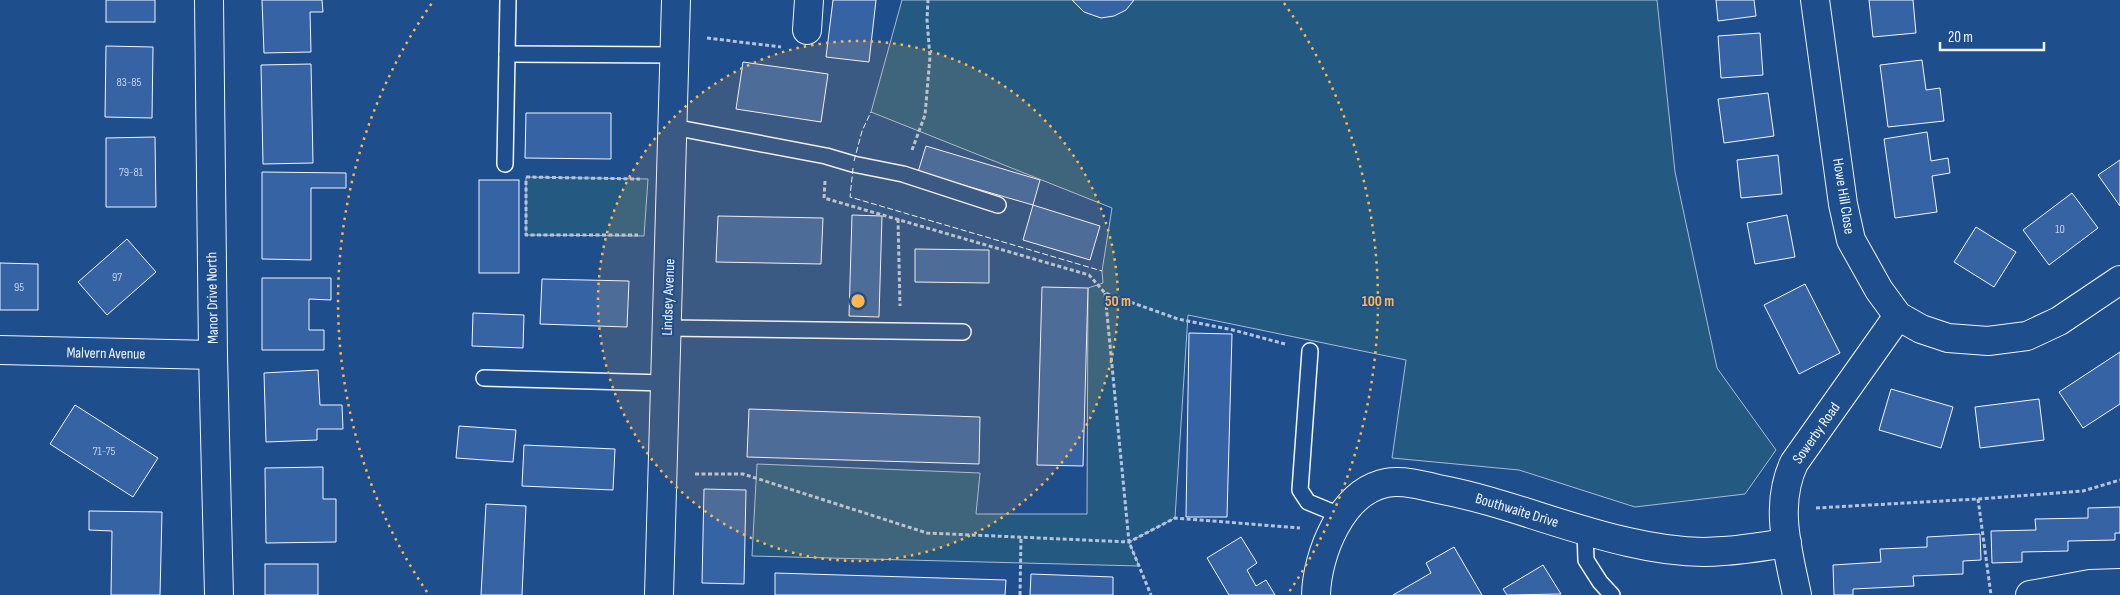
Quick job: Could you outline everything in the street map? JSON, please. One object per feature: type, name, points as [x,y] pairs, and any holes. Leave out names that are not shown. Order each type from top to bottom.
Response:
[{"type":"street","name":"Manor Drive North","points":[[209,0],[213,355],[219,595]]},
{"type":"street","name":"Lindsey Avenue","points":[[659,595],[676,0]]},
{"type":"street","points":[[806,30],[809,0]]},
{"type":"street","name":"Howe Hill Close","points":[[1815,0],[1844,204],[1851,240],[1879,290],[1898,316],[1921,329],[1948,338],[1988,341],[2027,336],[2059,320],[2120,280]]},
{"type":"street","name":"Sowerby Road","points":[[1797,595],[1783,510],[1783,498],[1788,476],[1794,463],[1898,316]]},
{"type":"street","name":"Malvern Avenue","points":[[0,350],[213,355]]},
{"type":"street","name":"Bouthwaite Drive","points":[[1316,595],[1316,575],[1336,526],[1352,502],[1369,489],[1386,483],[1413,484],[1468,495],[1585,531],[1629,542],[1676,550],[1721,552],[1787,543]]},
{"type":"street","points":[[2030,595],[2090,584],[2120,583]]},
{"type":"lane","points":[[505,164],[508,0]]},
{"type":"lane","points":[[507,54],[674,45]]},
{"type":"lane","points":[[673,127],[826,156],[853,164],[903,174],[998,205]]},
{"type":"lane","points":[[667,328],[963,332]]},
{"type":"lane","points":[[1310,351],[1300,490],[1308,502],[1336,526]]},
{"type":"lane","points":[[484,378],[665,383]]},
{"type":"lane","points":[[1585,531],[1586,560],[1600,582],[1612,595]]},
{"type":"path","points":[[903,174],[925,115],[930,57],[927,20],[928,0]]},
{"type":"path","points":[[674,45],[804,50],[806,30]]},
{"type":"path","points":[[826,156],[824,198],[1089,275],[1106,293],[1178,319],[1233,330],[1310,351]]},
{"type":"path","points":[[505,164],[526,177],[672,180]]},
{"type":"path","points":[[526,177],[526,235],[670,236]]},
{"type":"path","points":[[898,219],[900,331]]},
{"type":"path","points":[[1106,293],[1129,542],[1151,595]]},
{"type":"path","points":[[663,474],[743,474],[927,532],[1129,542],[1175,518],[1312,530],[1336,526]]},
{"type":"path","points":[[1783,510],[2083,491],[2120,480]]},
{"type":"path","points":[[1978,499],[1991,595]]},
{"type":"path","points":[[1020,595],[1021,537]]},
{"type":"shaded area","points":[[902,0],[1657,0],[1675,172],[1717,368],[1776,450],[1745,494],[1635,507],[1519,470],[1392,458],[1406,360],[1188,315],[1175,518],[1129,542],[1139,566],[752,556],[757,464],[980,473],[976,514],[1087,514],[1088,288],[1103,283],[1102,271],[1112,208],[871,112]]},
{"type":"shaded area","points":[[526,177],[648,179],[644,236],[526,235]]},
{"type":"building","points":[[106,0],[155,0],[155,22],[106,22]]},
{"type":"building","points":[[262,0],[322,0],[323,12],[310,12],[311,52],[264,53]]},
{"type":"building","points":[[833,0],[876,0],[869,62],[826,57]]},
{"type":"building","points":[[1072,0],[1134,0],[1126,10],[1114,16],[1101,18],[1084,12]]},
{"type":"building","points":[[1716,0],[1754,0],[1756,16],[1718,21]]},
{"type":"building","points":[[1869,0],[1913,0],[1916,33],[1873,37]]},
{"type":"building","points":[[1760,33],[1763,75],[1721,78],[1718,36]]},
{"type":"building","points":[[106,46],[153,47],[152,118],[105,117]]},
{"type":"building","points":[[1922,60],[1926,90],[1940,88],[1944,121],[1888,127],[1880,65]]},
{"type":"building","points":[[743,62],[828,74],[821,122],[736,109]]},
{"type":"building","points":[[311,64],[313,163],[263,164],[261,65]]},
{"type":"building","points":[[1768,93],[1774,136],[1724,143],[1718,99]]},
{"type":"building","points":[[526,113],[611,113],[611,159],[525,158]]},
{"type":"building","points":[[1927,132],[1931,161],[1948,158],[1950,173],[1932,176],[1937,212],[1895,218],[1884,139]]},
{"type":"building","points":[[155,137],[156,207],[106,207],[106,138]]},
{"type":"building","points":[[926,146],[1040,180],[1033,205],[918,172]]},
{"type":"building","points":[[1778,155],[1782,194],[1741,198],[1737,160]]},
{"type":"building","points":[[2120,160],[2120,206],[2098,175]]},
{"type":"building","points":[[262,172],[346,173],[346,188],[311,188],[311,260],[262,259]]},
{"type":"building","points":[[479,180],[519,180],[519,273],[479,273]]},
{"type":"building","points":[[2072,193],[2098,228],[2049,265],[2023,230]]},
{"type":"building","points":[[1033,205],[1100,226],[1090,260],[1023,240]]},
{"type":"building","points":[[852,215],[882,216],[879,317],[849,316]]},
{"type":"building","points":[[1787,215],[1795,257],[1755,264],[1747,223]]},
{"type":"building","points":[[718,216],[823,218],[821,264],[716,262]]},
{"type":"building","points":[[1976,227],[2016,252],[1994,287],[1954,262]]},
{"type":"building","points":[[127,239],[156,272],[107,315],[78,282]]},
{"type":"building","points":[[915,249],[989,250],[989,283],[915,282]]},
{"type":"building","points":[[0,263],[38,264],[38,310],[0,310]]},
{"type":"building","points":[[262,278],[331,278],[331,300],[309,299],[309,330],[324,330],[324,350],[262,350]]},
{"type":"building","points":[[542,279],[629,281],[627,327],[540,324]]},
{"type":"building","points":[[1805,284],[1840,353],[1799,374],[1764,305]]},
{"type":"building","points":[[1042,287],[1088,288],[1083,466],[1037,465]]},
{"type":"building","points":[[473,313],[524,315],[523,348],[472,346]]},
{"type":"building","points":[[1189,333],[1232,334],[1227,517],[1186,517]]},
{"type":"building","points":[[2120,352],[2120,404],[2083,428],[2059,392]]},
{"type":"building","points":[[318,370],[320,405],[342,405],[343,429],[317,429],[317,440],[266,442],[264,373]]},
{"type":"building","points":[[1891,389],[1953,407],[1941,448],[1879,430]]},
{"type":"building","points":[[2039,399],[2044,440],[1980,448],[1975,407]]},
{"type":"building","points":[[75,405],[158,458],[133,497],[50,444]]},
{"type":"building","points":[[749,409],[980,417],[979,464],[747,457]]},
{"type":"building","points":[[459,426],[516,430],[513,462],[456,458]]},
{"type":"building","points":[[524,445],[615,449],[613,490],[522,486]]},
{"type":"building","points":[[323,467],[323,499],[336,499],[336,542],[266,543],[265,468]]},
{"type":"building","points":[[704,489],[746,490],[744,584],[702,583]]},
{"type":"building","points":[[486,504],[526,506],[522,595],[481,595]]},
{"type":"building","points":[[2120,507],[2120,533],[2115,533],[2115,540],[2068,541],[2068,551],[2022,552],[2022,562],[1992,563],[1991,531],[2036,530],[2035,519],[2088,518],[2088,508]]},
{"type":"building","points":[[89,511],[162,512],[160,595],[111,595],[112,531],[89,530]]},
{"type":"building","points":[[1980,534],[1981,560],[1963,561],[1963,574],[1913,576],[1914,586],[1853,589],[1853,595],[1834,595],[1833,565],[1881,562],[1880,549],[1927,547],[1927,537]]},
{"type":"building","points":[[1241,537],[1257,563],[1247,570],[1256,586],[1266,580],[1275,595],[1229,595],[1207,558]]},
{"type":"building","points":[[1454,547],[1482,595],[1393,595],[1431,573],[1426,563]]},
{"type":"building","points":[[265,564],[318,564],[318,595],[265,595]]},
{"type":"building","points":[[1543,565],[1561,594],[1507,595],[1503,589]]},
{"type":"building","points":[[775,573],[1006,580],[1005,595],[775,595]]},
{"type":"building","points":[[1031,574],[1113,577],[1113,595],[1030,595]]},
{"type":"fence","points":[[854,161],[862,131],[871,112]]},
{"type":"fence","points":[[853,168],[850,197],[1102,271]]}]
